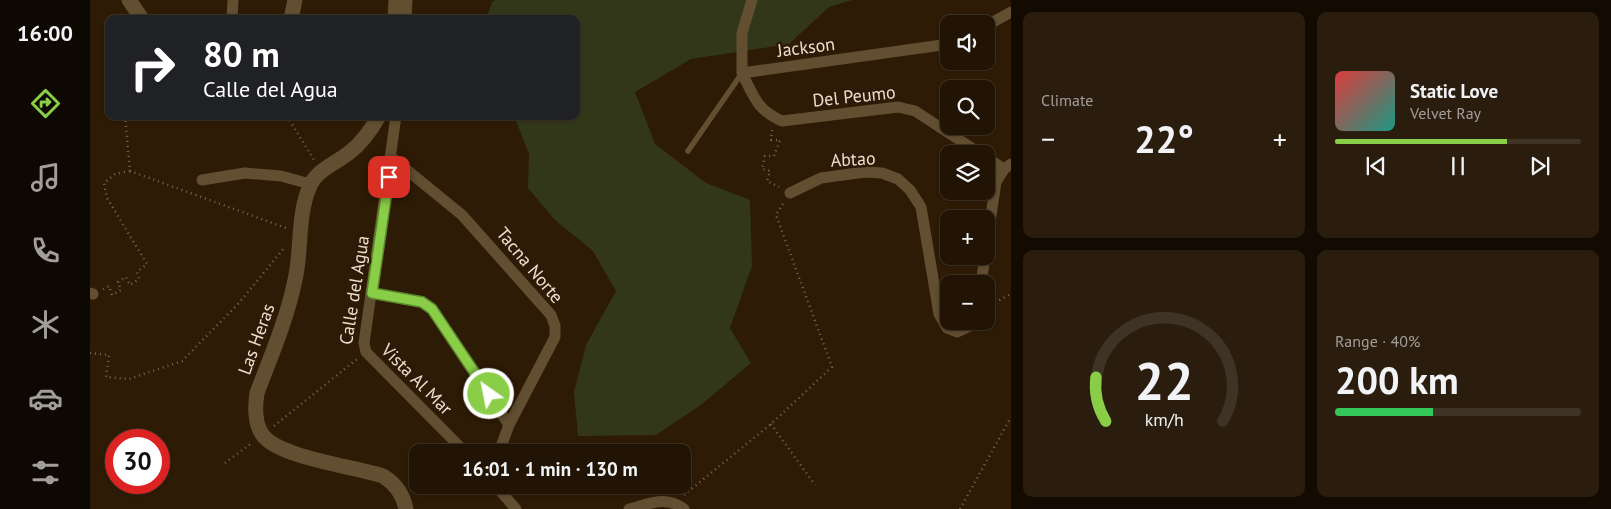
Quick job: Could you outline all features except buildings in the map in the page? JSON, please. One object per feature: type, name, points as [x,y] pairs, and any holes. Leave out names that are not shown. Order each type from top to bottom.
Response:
[{"type":"street","points":[[129,0],[139,15]]},
{"type":"street","points":[[232,15],[233,0]]},
{"type":"street","points":[[292,15],[295,0]]},
{"type":"street","points":[[395,15],[396,0]]},
{"type":"street","points":[[406,15],[407,0]]},
{"type":"street","points":[[752,0],[742,33],[742,73],[757,102],[767,114],[782,121]]},
{"type":"street","points":[[995,21],[1011,12]]},
{"type":"street","name":"Jackson","points":[[742,73],[940,45]]},
{"type":"street","name":"Del Peumo","points":[[782,121],[898,107],[915,111],[967,145]]},
{"type":"street","name":"Las Heras","points":[[263,436],[255,407],[257,393],[287,313],[295,280],[305,198],[310,184],[321,171],[349,153],[362,141],[376,120]]},
{"type":"street","name":"Calle del Agua","points":[[366,352],[364,343],[396,120]]},
{"type":"street","name":"Tacna Norte","points":[[391,158],[462,215],[480,232],[551,315],[556,326],[555,337],[509,425],[502,444]]},
{"type":"street","points":[[992,210],[996,182],[1008,166],[995,161]]},
{"type":"street","name":"Abtao","points":[[790,193],[821,178],[865,172],[882,173],[898,179],[910,190],[921,207],[940,316]]},
{"type":"street","points":[[202,180],[245,173],[282,176],[310,184]]},
{"type":"street","points":[[372,293],[422,302],[432,309],[509,425]]},
{"type":"street","name":"Vista Al Mar","points":[[366,352],[457,444]]},
{"type":"street","points":[[263,436],[277,446],[303,456],[383,476],[393,482],[400,492],[406,509]]},
{"type":"street","points":[[503,494],[516,509]]},
{"type":"street","points":[[629,509],[662,500],[680,506]]},
{"type":"lane","points":[[688,151],[742,73]]},
{"type":"path","points":[[125,120],[130,172]]},
{"type":"path","points":[[289,120],[321,171]]},
{"type":"path","points":[[680,506],[832,367],[776,215],[790,193],[767,181],[770,171],[762,169],[765,156],[774,156],[780,140],[771,140],[772,130],[781,131],[782,121]]},
{"type":"path","points":[[90,353],[110,355],[106,377],[112,379],[129,379],[182,361],[238,303],[282,251],[301,234],[130,172],[116,174],[104,183],[107,198],[147,264],[137,272],[139,279],[130,285],[126,277],[118,282],[121,290],[112,295],[109,286],[91,293]]},
{"type":"path","points":[[995,302],[1011,294]]},
{"type":"path","name":"Calle del Agua","points":[[225,463],[263,436],[366,352]]},
{"type":"path","points":[[960,509],[1011,417]]},
{"type":"path","points":[[771,424],[815,485]]},
{"type":"green space","points":[[495,0],[852,0],[829,7],[789,44],[691,59],[635,92],[655,144],[706,183],[750,200],[752,266],[730,328],[751,363],[701,405],[656,435],[578,436],[574,392],[586,345],[616,291],[593,251],[555,220],[528,188],[529,154],[516,120],[580,120],[580,15],[487,15],[492,2]]},
{"type":"route","points":[[389,177],[372,293],[422,302],[432,309],[489,394]]}]
